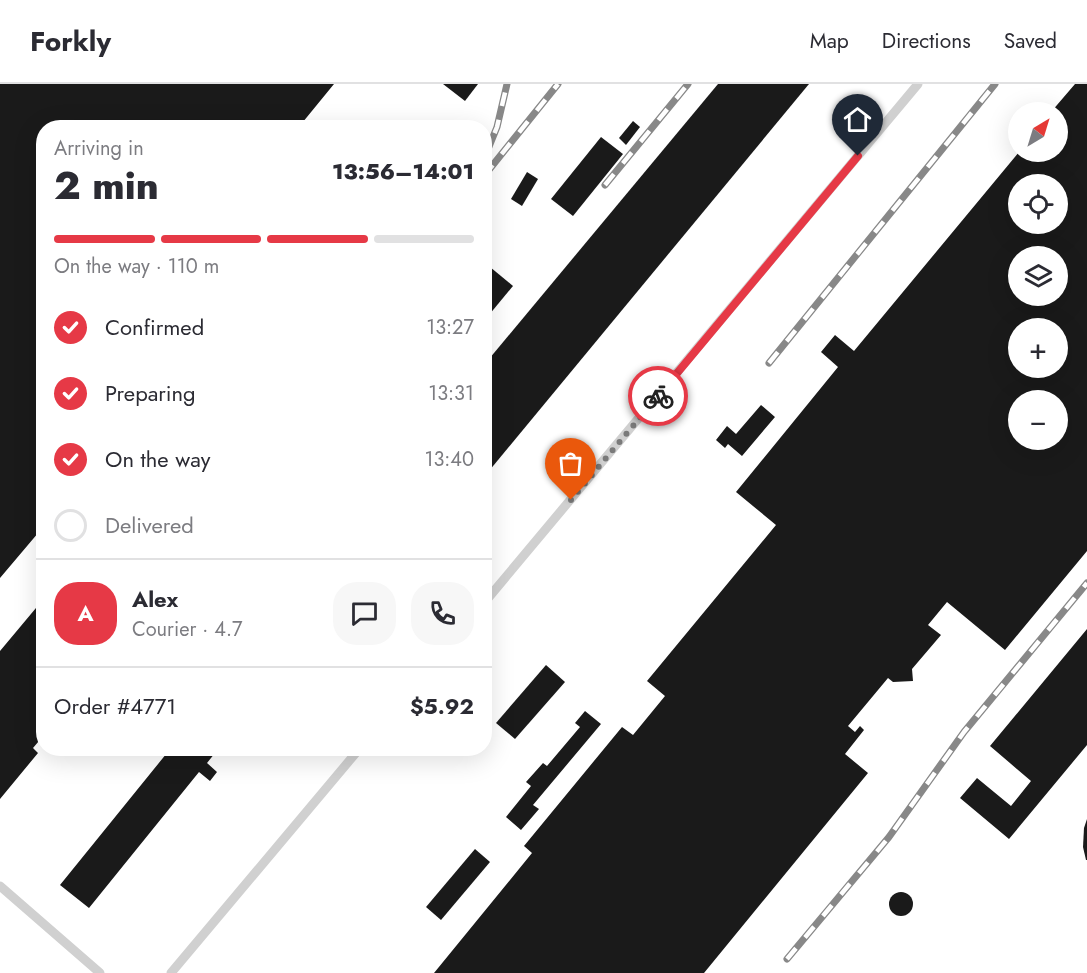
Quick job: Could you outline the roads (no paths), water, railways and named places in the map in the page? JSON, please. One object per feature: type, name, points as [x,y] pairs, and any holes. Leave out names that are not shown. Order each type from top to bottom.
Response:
[{"type":"lane","points":[[492,593],[918,84]]},
{"type":"lane","points":[[171,973],[353,756]]},
{"type":"lane","points":[[0,886],[100,973]]},
{"type":"railway","points":[[492,139],[507,84]]},
{"type":"railway","points":[[492,166],[558,84]]},
{"type":"railway","points":[[605,185],[688,84]]},
{"type":"railway","points":[[769,363],[995,84]]},
{"type":"railway","points":[[787,959],[889,837],[964,732],[1087,583]]}]
